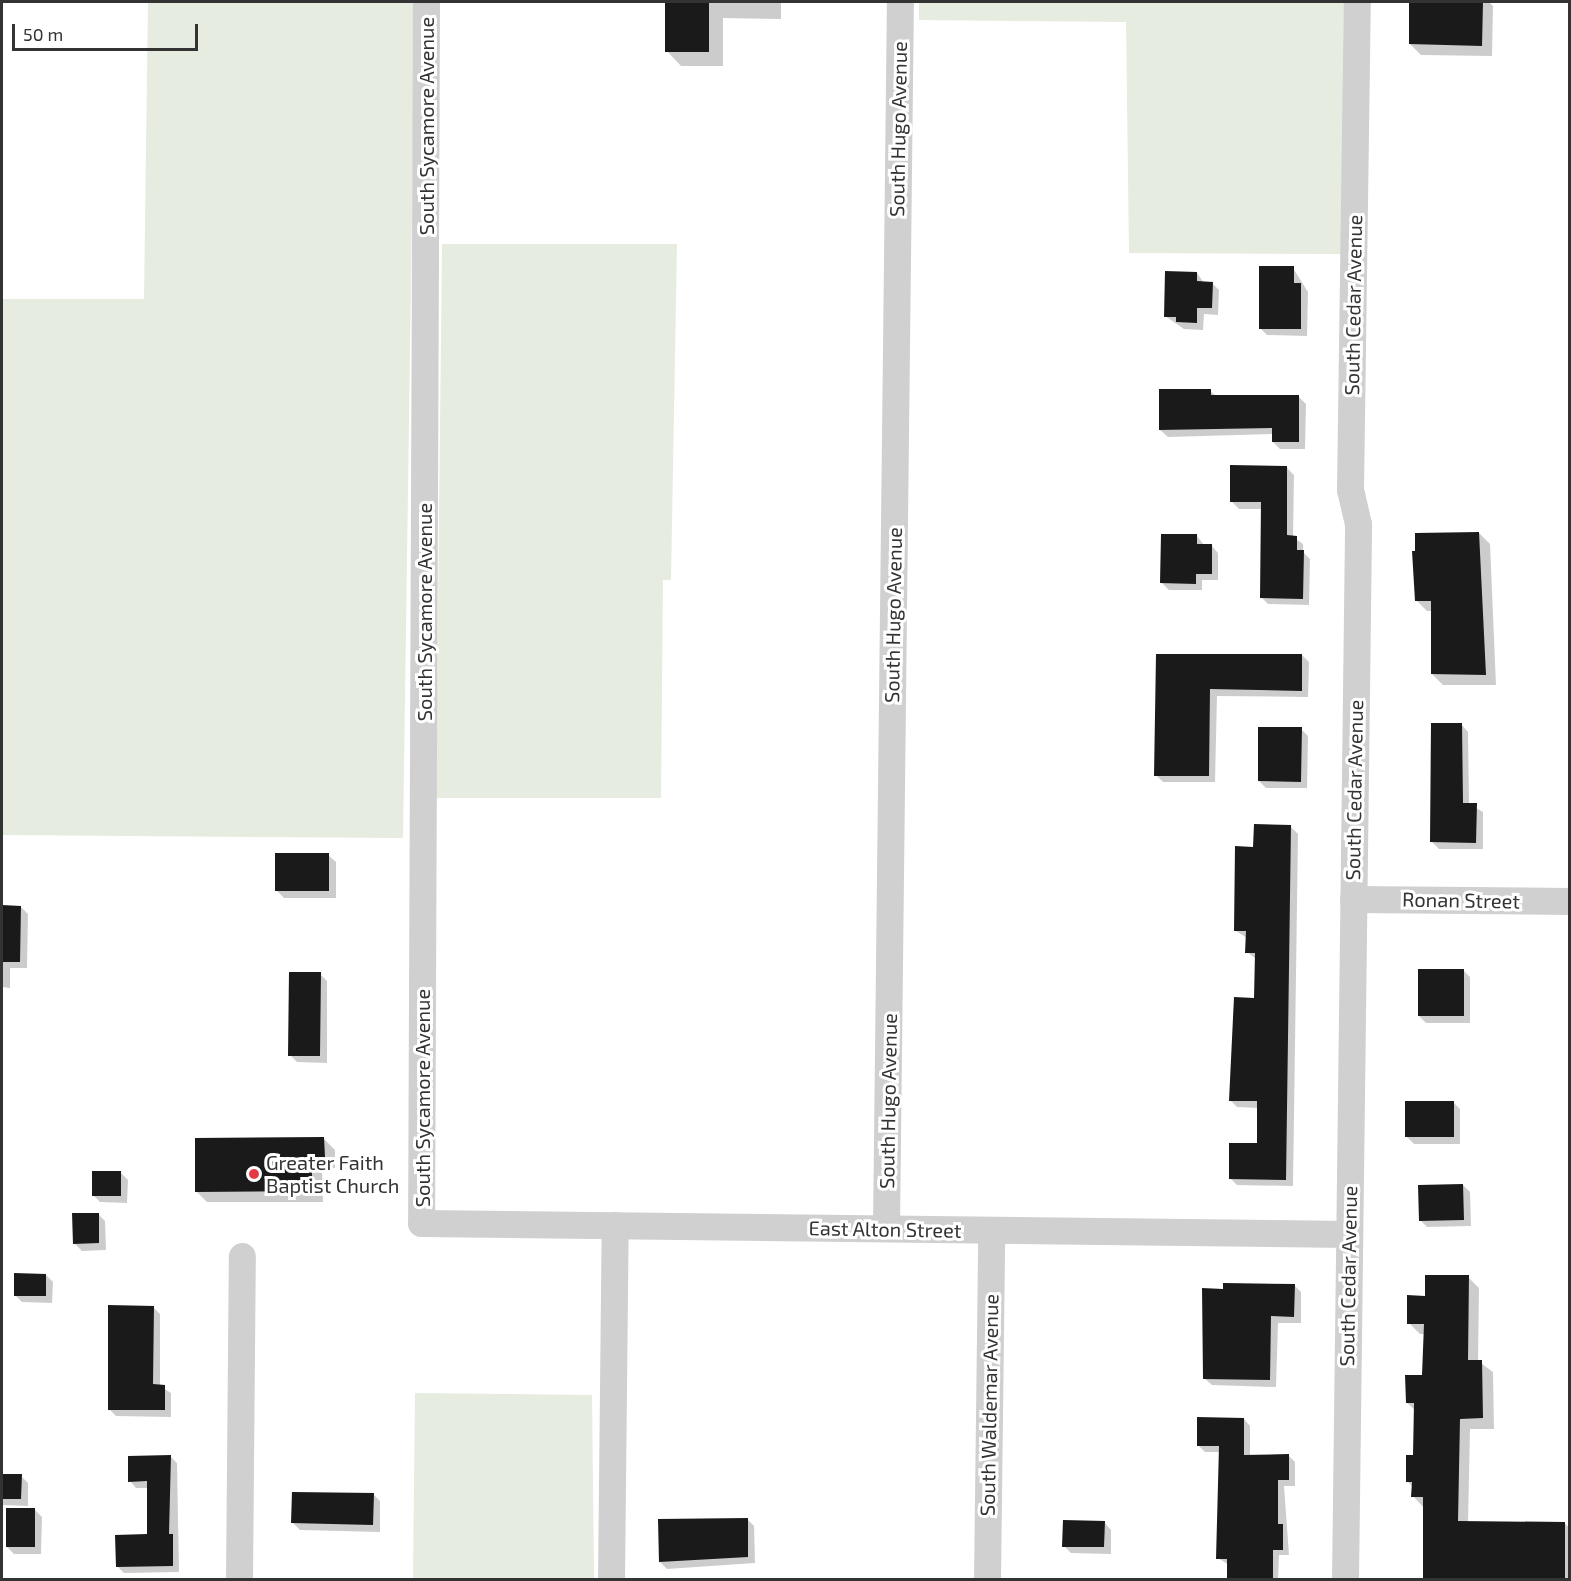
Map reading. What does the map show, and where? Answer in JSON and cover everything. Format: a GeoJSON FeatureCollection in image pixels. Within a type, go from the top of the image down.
{"type":"FeatureCollection","features":[{"type":"Feature","properties":{"kind":"street","name":"South Sycamore Avenue"},"geometry":{"type":"LineString","coordinates":[[421,1223],[426,2]]}},
{"type":"Feature","properties":{"kind":"street","name":"South Hugo Avenue"},"geometry":{"type":"LineString","coordinates":[[886,1228],[900,2]]}},
{"type":"Feature","properties":{"kind":"street","name":"South Cedar Avenue"},"geometry":{"type":"LineString","coordinates":[[1346,1580],[1358,524],[1350,490],[1358,2]]}},
{"type":"Feature","properties":{"kind":"street","name":"Ronan Street"},"geometry":{"type":"LineString","coordinates":[[1353,899],[1569,901]]}},
{"type":"Feature","properties":{"kind":"street","name":"East Alton Street"},"geometry":{"type":"LineString","coordinates":[[421,1223],[1349,1234]]}},
{"type":"Feature","properties":{"kind":"street"},"geometry":{"type":"LineString","coordinates":[[611,1580],[615,1225]]}},
{"type":"Feature","properties":{"kind":"street","name":"South Waldemar Avenue"},"geometry":{"type":"LineString","coordinates":[[987,1580],[991,1230]]}},
{"type":"Feature","properties":{"kind":"street"},"geometry":{"type":"LineString","coordinates":[[239,1580],[242,1256]]}},
{"type":"Feature","properties":{"kind":"shaded area"},"geometry":{"type":"Polygon","coordinates":[[[148,2],[415,2],[403,838],[2,835],[2,299],[144,299],[148,2]]]}},
{"type":"Feature","properties":{"kind":"shaded area"},"geometry":{"type":"Polygon","coordinates":[[[919,2],[1344,2],[1342,254],[1129,253],[1126,22],[919,20],[919,2]]]}},
{"type":"Feature","properties":{"kind":"shaded area"},"geometry":{"type":"Polygon","coordinates":[[[442,244],[677,244],[671,580],[663,580],[661,798],[436,798],[442,244]]]}},
{"type":"Feature","properties":{"kind":"shaded area"},"geometry":{"type":"Polygon","coordinates":[[[415,1393],[592,1395],[594,1579],[413,1579],[415,1393]]]}},
{"type":"Feature","properties":{"kind":"building"},"geometry":{"type":"Polygon","coordinates":[[[665,2],[709,2],[709,52],[665,52],[665,2]]]}},
{"type":"Feature","properties":{"kind":"building"},"geometry":{"type":"Polygon","coordinates":[[[1409,2],[1483,2],[1482,46],[1409,44],[1409,2]]]}},
{"type":"Feature","properties":{"kind":"building"},"geometry":{"type":"Polygon","coordinates":[[[1259,266],[1294,266],[1294,283],[1301,283],[1301,329],[1259,329],[1259,266]]]}},
{"type":"Feature","properties":{"kind":"building"},"geometry":{"type":"Polygon","coordinates":[[[1165,271],[1197,272],[1197,281],[1213,282],[1212,308],[1197,308],[1197,323],[1176,322],[1176,317],[1164,317],[1165,271]]]}},
{"type":"Feature","properties":{"kind":"building"},"geometry":{"type":"Polygon","coordinates":[[[1159,389],[1211,389],[1211,395],[1299,395],[1299,442],[1272,442],[1272,428],[1159,430],[1159,389]]]}},
{"type":"Feature","properties":{"kind":"building"},"geometry":{"type":"Polygon","coordinates":[[[1230,465],[1287,466],[1287,535],[1297,536],[1297,550],[1304,550],[1303,599],[1260,598],[1261,502],[1230,502],[1230,465]]]}},
{"type":"Feature","properties":{"kind":"building"},"geometry":{"type":"Polygon","coordinates":[[[1479,532],[1486,675],[1431,674],[1431,601],[1415,601],[1412,551],[1415,551],[1415,533],[1479,532]]]}},
{"type":"Feature","properties":{"kind":"building"},"geometry":{"type":"Polygon","coordinates":[[[1161,534],[1197,534],[1197,544],[1212,544],[1212,574],[1196,574],[1196,584],[1160,583],[1161,534]]]}},
{"type":"Feature","properties":{"kind":"building"},"geometry":{"type":"Polygon","coordinates":[[[1156,654],[1302,654],[1302,691],[1210,689],[1209,776],[1154,776],[1156,654]]]}},
{"type":"Feature","properties":{"kind":"building"},"geometry":{"type":"Polygon","coordinates":[[[1431,723],[1462,723],[1463,803],[1477,803],[1476,843],[1430,842],[1431,723]]]}},
{"type":"Feature","properties":{"kind":"building"},"geometry":{"type":"Polygon","coordinates":[[[1258,727],[1302,727],[1301,782],[1258,781],[1258,727]]]}},
{"type":"Feature","properties":{"kind":"building"},"geometry":{"type":"Polygon","coordinates":[[[1254,824],[1291,825],[1286,1180],[1229,1179],[1229,1143],[1257,1143],[1257,1101],[1229,1101],[1234,997],[1254,998],[1255,953],[1245,953],[1246,931],[1234,931],[1235,846],[1253,847],[1254,824]]]}},
{"type":"Feature","properties":{"kind":"building"},"geometry":{"type":"Polygon","coordinates":[[[275,853],[329,853],[329,891],[275,891],[275,853]]]}},
{"type":"Feature","properties":{"kind":"building"},"geometry":{"type":"Polygon","coordinates":[[[2,905],[21,906],[20,962],[2,962],[2,905]]]}},
{"type":"Feature","properties":{"kind":"building"},"geometry":{"type":"Polygon","coordinates":[[[1418,969],[1464,969],[1464,1016],[1418,1016],[1418,969]]]}},
{"type":"Feature","properties":{"kind":"building"},"geometry":{"type":"Polygon","coordinates":[[[289,972],[321,972],[320,1056],[288,1056],[289,972]]]}},
{"type":"Feature","properties":{"kind":"building"},"geometry":{"type":"Polygon","coordinates":[[[1405,1101],[1454,1101],[1454,1137],[1405,1137],[1405,1101]]]}},
{"type":"Feature","properties":{"kind":"building","name":"Greater Faith Baptist Church"},"geometry":{"type":"Polygon","coordinates":[[[324,1137],[325,1157],[312,1157],[312,1191],[195,1192],[195,1138],[324,1137]]]}},
{"type":"Feature","properties":{"kind":"building"},"geometry":{"type":"Polygon","coordinates":[[[92,1171],[121,1171],[121,1196],[92,1196],[92,1171]]]}},
{"type":"Feature","properties":{"kind":"building"},"geometry":{"type":"Polygon","coordinates":[[[1463,1184],[1464,1220],[1419,1221],[1418,1185],[1463,1184]]]}},
{"type":"Feature","properties":{"kind":"building"},"geometry":{"type":"Polygon","coordinates":[[[72,1213],[99,1213],[99,1243],[73,1244],[72,1213]]]}},
{"type":"Feature","properties":{"kind":"building"},"geometry":{"type":"Polygon","coordinates":[[[14,1273],[46,1274],[46,1296],[14,1296],[14,1273]]]}},
{"type":"Feature","properties":{"kind":"building"},"geometry":{"type":"Polygon","coordinates":[[[1425,1275],[1469,1275],[1468,1360],[1482,1360],[1483,1418],[1460,1419],[1458,1521],[1565,1522],[1565,1579],[1423,1579],[1423,1497],[1411,1497],[1412,1482],[1406,1482],[1406,1455],[1413,1455],[1414,1403],[1406,1403],[1405,1375],[1422,1375],[1424,1324],[1407,1324],[1407,1295],[1425,1296],[1425,1275]]]}},
{"type":"Feature","properties":{"kind":"building"},"geometry":{"type":"Polygon","coordinates":[[[1223,1283],[1295,1284],[1294,1317],[1271,1316],[1270,1380],[1203,1379],[1202,1288],[1223,1289],[1223,1283]]]}},
{"type":"Feature","properties":{"kind":"building"},"geometry":{"type":"Polygon","coordinates":[[[108,1305],[154,1306],[153,1384],[165,1385],[165,1410],[108,1410],[108,1305]]]}},
{"type":"Feature","properties":{"kind":"building"},"geometry":{"type":"Polygon","coordinates":[[[1197,1417],[1244,1418],[1244,1455],[1289,1454],[1289,1480],[1278,1480],[1278,1524],[1283,1524],[1283,1550],[1273,1550],[1273,1580],[1227,1580],[1227,1559],[1216,1559],[1219,1446],[1197,1446],[1197,1417]]]}},
{"type":"Feature","properties":{"kind":"building"},"geometry":{"type":"Polygon","coordinates":[[[171,1455],[169,1534],[173,1534],[173,1566],[116,1567],[115,1535],[147,1534],[147,1481],[128,1482],[128,1456],[171,1455]]]}},
{"type":"Feature","properties":{"kind":"building"},"geometry":{"type":"Polygon","coordinates":[[[2,1474],[22,1474],[21,1499],[2,1499],[2,1474]]]}},
{"type":"Feature","properties":{"kind":"building"},"geometry":{"type":"Polygon","coordinates":[[[292,1492],[374,1493],[373,1525],[291,1523],[292,1492]]]}},
{"type":"Feature","properties":{"kind":"building"},"geometry":{"type":"Polygon","coordinates":[[[6,1508],[35,1508],[35,1547],[6,1547],[6,1508]]]}},
{"type":"Feature","properties":{"kind":"building"},"geometry":{"type":"Polygon","coordinates":[[[748,1518],[748,1557],[659,1562],[658,1519],[748,1518]]]}},
{"type":"Feature","properties":{"kind":"building"},"geometry":{"type":"Polygon","coordinates":[[[1063,1520],[1105,1521],[1104,1547],[1062,1547],[1063,1520]]]}},
{"type":"Feature","properties":{"kind":"place","name":"Greater Faith Baptist Church"},"geometry":{"type":"Point","coordinates":[254,1174]}}]}
